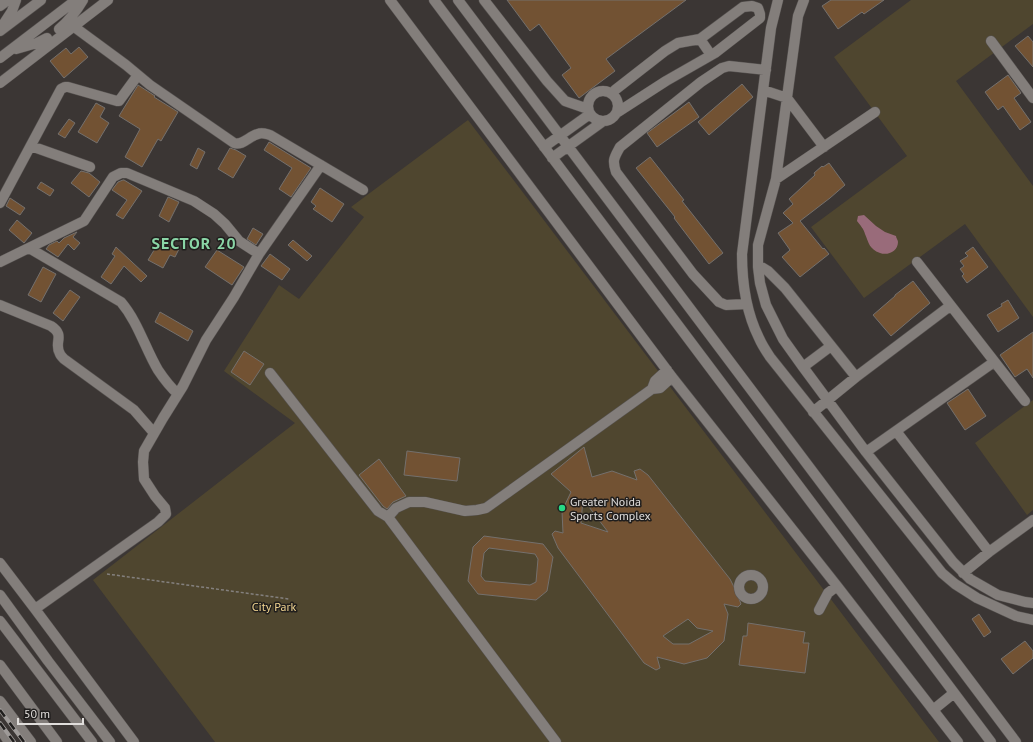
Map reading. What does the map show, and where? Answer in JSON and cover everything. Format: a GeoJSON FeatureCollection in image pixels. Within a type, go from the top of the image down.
{"type":"FeatureCollection","features":[{"type":"Feature","properties":{"kind":"street"},"geometry":{"type":"LineString","coordinates":[[0,30],[41,0]]}},
{"type":"Feature","properties":{"kind":"street"},"geometry":{"type":"LineString","coordinates":[[0,58],[76,0]]}},
{"type":"Feature","properties":{"kind":"street"},"geometry":{"type":"LineString","coordinates":[[10,51],[37,43],[47,38],[69,22],[83,0]]}},
{"type":"Feature","properties":{"kind":"street"},"geometry":{"type":"LineString","coordinates":[[0,82],[108,0]]}},
{"type":"Feature","properties":{"kind":"street"},"geometry":{"type":"LineString","coordinates":[[391,0],[670,373],[958,742]]}},
{"type":"Feature","properties":{"kind":"street"},"geometry":{"type":"LineString","coordinates":[[434,0],[991,742]]}},
{"type":"Feature","properties":{"kind":"street"},"geometry":{"type":"LineString","coordinates":[[458,0],[1016,742]]}},
{"type":"Feature","properties":{"kind":"street"},"geometry":{"type":"LineString","coordinates":[[484,0],[546,81],[565,101],[589,111]]}},
{"type":"Feature","properties":{"kind":"street"},"geometry":{"type":"LineString","coordinates":[[778,0],[771,28],[742,254],[742,273],[749,314],[759,338],[770,357],[942,573],[955,584],[977,598],[1016,616],[1032,620]]}},
{"type":"Feature","properties":{"kind":"street"},"geometry":{"type":"LineString","coordinates":[[804,0],[798,16],[776,179],[758,245],[760,283],[766,305],[783,338],[803,368],[866,452],[953,562],[970,579],[998,595],[1033,603]]}},
{"type":"Feature","properties":{"kind":"street"},"geometry":{"type":"LineString","coordinates":[[0,30],[15,1]]}},
{"type":"Feature","properties":{"kind":"street"},"geometry":{"type":"LineString","coordinates":[[0,6],[15,1]]}},
{"type":"Feature","properties":{"kind":"street"},"geometry":{"type":"LineString","coordinates":[[612,94],[614,90],[665,50],[678,44],[700,39],[742,7],[752,6],[758,8],[760,18],[739,35],[715,53],[666,81],[618,112],[612,120],[602,122],[592,118],[588,104],[590,99],[597,92],[607,91],[616,97],[619,107],[618,112]]}},
{"type":"Feature","properties":{"kind":"street"},"geometry":{"type":"LineString","coordinates":[[73,26],[126,65],[150,85],[234,143],[241,143],[256,134],[264,133],[270,135],[363,190]]}},
{"type":"Feature","properties":{"kind":"street"},"geometry":{"type":"LineString","coordinates":[[35,56],[47,38]]}},
{"type":"Feature","properties":{"kind":"street"},"geometry":{"type":"LineString","coordinates":[[700,39],[710,55]]}},
{"type":"Feature","properties":{"kind":"street"},"geometry":{"type":"LineString","coordinates":[[991,41],[1032,93]]}},
{"type":"Feature","properties":{"kind":"street"},"geometry":{"type":"LineString","coordinates":[[747,304],[726,305],[719,302],[693,274],[616,172],[614,158],[620,147],[701,82],[722,68],[729,66],[766,70]]}},
{"type":"Feature","properties":{"kind":"street"},"geometry":{"type":"LineString","coordinates":[[0,203],[61,89],[68,87],[119,101],[138,75]]}},
{"type":"Feature","properties":{"kind":"street"},"geometry":{"type":"LineString","coordinates":[[763,90],[786,98],[824,147]]}},
{"type":"Feature","properties":{"kind":"street"},"geometry":{"type":"LineString","coordinates":[[544,147],[560,136],[589,111]]}},
{"type":"Feature","properties":{"kind":"street"},"geometry":{"type":"LineString","coordinates":[[776,179],[875,112]]}},
{"type":"Feature","properties":{"kind":"street"},"geometry":{"type":"LineString","coordinates":[[552,158],[602,122]]}},
{"type":"Feature","properties":{"kind":"street"},"geometry":{"type":"LineString","coordinates":[[31,146],[90,167]]}},
{"type":"Feature","properties":{"kind":"street"},"geometry":{"type":"LineString","coordinates":[[35,609],[158,522],[166,514],[166,508],[155,496],[144,479],[144,450],[178,394],[203,345],[234,297],[258,254],[321,165]]}},
{"type":"Feature","properties":{"kind":"street"},"geometry":{"type":"LineString","coordinates":[[0,262],[84,221],[113,177],[121,173],[127,173],[194,201],[214,214],[225,224],[239,241],[258,254]]}},
{"type":"Feature","properties":{"kind":"street"},"geometry":{"type":"LineString","coordinates":[[29,248],[121,302],[128,312],[158,370],[178,394]]}},
{"type":"Feature","properties":{"kind":"street"},"geometry":{"type":"LineString","coordinates":[[917,262],[1025,401]]}},
{"type":"Feature","properties":{"kind":"street"},"geometry":{"type":"LineString","coordinates":[[758,265],[768,271],[780,283],[856,377]]}},
{"type":"Feature","properties":{"kind":"street"},"geometry":{"type":"LineString","coordinates":[[0,304],[56,329],[59,335],[58,351],[64,359],[134,410],[154,432]]}},
{"type":"Feature","properties":{"kind":"street"},"geometry":{"type":"LineString","coordinates":[[813,412],[856,377],[950,306]]}},
{"type":"Feature","properties":{"kind":"street"},"geometry":{"type":"LineString","coordinates":[[803,368],[831,346]]}},
{"type":"Feature","properties":{"kind":"street"},"geometry":{"type":"LineString","coordinates":[[866,452],[994,362]]}},
{"type":"Feature","properties":{"kind":"street"},"geometry":{"type":"LineString","coordinates":[[270,373],[378,511],[388,517],[556,742]]}},
{"type":"Feature","properties":{"kind":"street"},"geometry":{"type":"LineString","coordinates":[[388,517],[396,508],[409,502],[425,502],[465,511],[486,508],[652,389],[660,388],[670,373]]}},
{"type":"Feature","properties":{"kind":"street"},"geometry":{"type":"LineString","coordinates":[[896,431],[989,552]]}},
{"type":"Feature","properties":{"kind":"street"},"geometry":{"type":"LineString","coordinates":[[963,573],[1033,520]]}},
{"type":"Feature","properties":{"kind":"street"},"geometry":{"type":"LineString","coordinates":[[0,564],[134,742]]}},
{"type":"Feature","properties":{"kind":"street"},"geometry":{"type":"LineString","coordinates":[[819,610],[828,593],[837,586]]}},
{"type":"Feature","properties":{"kind":"street"},"geometry":{"type":"LineString","coordinates":[[0,595],[110,742]]}},
{"type":"Feature","properties":{"kind":"street"},"geometry":{"type":"LineString","coordinates":[[0,621],[92,742]]}},
{"type":"Feature","properties":{"kind":"street"},"geometry":{"type":"LineString","coordinates":[[0,665],[57,742]]}},
{"type":"Feature","properties":{"kind":"street"},"geometry":{"type":"LineString","coordinates":[[933,710],[954,693]]}},
{"type":"Feature","properties":{"kind":"street"},"geometry":{"type":"LineString","coordinates":[[0,701],[31,742]]}},
{"type":"Feature","properties":{"kind":"street"},"geometry":{"type":"LineString","coordinates":[[0,730],[10,742]]}},
{"type":"Feature","properties":{"kind":"path"},"geometry":{"type":"LineString","coordinates":[[106,574],[289,599]]}},
{"type":"Feature","properties":{"kind":"green space"},"geometry":{"type":"Polygon","coordinates":[[[911,0],[1033,0],[1033,24],[956,81],[1033,186],[1033,317],[965,224],[864,298],[811,227],[907,156],[834,57],[911,0]]]}},
{"type":"Feature","properties":{"kind":"green space","name":"Greater Noida Sports Complex"},"geometry":{"type":"Polygon","coordinates":[[[468,120],[939,742],[215,742],[93,580],[295,423],[224,371],[279,285],[299,299],[364,217],[351,207],[468,120]]]}},
{"type":"Feature","properties":{"kind":"green space"},"geometry":{"type":"Polygon","coordinates":[[[1033,400],[1033,510],[1027,515],[975,443],[1033,400]]]}},
{"type":"Feature","properties":{"kind":"shaded area"},"geometry":{"type":"Polygon","coordinates":[[[864,215],[885,232],[896,236],[898,245],[892,252],[883,254],[871,248],[864,230],[857,221],[858,216],[864,215]]]}},
{"type":"Feature","properties":{"kind":"building"},"geometry":{"type":"Polygon","coordinates":[[[507,0],[686,0],[606,59],[615,71],[579,98],[562,75],[571,68],[539,24],[530,31],[507,0]]]}},
{"type":"Feature","properties":{"kind":"building"},"geometry":{"type":"Polygon","coordinates":[[[831,0],[884,0],[864,14],[862,12],[838,29],[822,6],[831,0]]]}},
{"type":"Feature","properties":{"kind":"building"},"geometry":{"type":"Polygon","coordinates":[[[1028,36],[1033,42],[1033,67],[1015,46],[1028,36]]]}},
{"type":"Feature","properties":{"kind":"building"},"geometry":{"type":"Polygon","coordinates":[[[79,47],[88,57],[64,78],[50,61],[66,48],[71,54],[79,47]]]}},
{"type":"Feature","properties":{"kind":"building"},"geometry":{"type":"Polygon","coordinates":[[[1008,75],[1021,93],[1014,98],[1031,122],[1020,130],[1003,106],[998,110],[985,92],[1008,75]]]}},
{"type":"Feature","properties":{"kind":"building"},"geometry":{"type":"Polygon","coordinates":[[[742,84],[753,97],[709,135],[698,122],[742,84]]]}},
{"type":"Feature","properties":{"kind":"building"},"geometry":{"type":"Polygon","coordinates":[[[138,85],[178,112],[161,141],[158,139],[142,167],[125,157],[140,129],[119,116],[138,85]]]}},
{"type":"Feature","properties":{"kind":"building"},"geometry":{"type":"Polygon","coordinates":[[[689,102],[699,117],[657,147],[647,133],[689,102]]]}},
{"type":"Feature","properties":{"kind":"building"},"geometry":{"type":"Polygon","coordinates":[[[96,103],[105,108],[100,117],[109,123],[97,143],[78,132],[96,103]]]}},
{"type":"Feature","properties":{"kind":"building"},"geometry":{"type":"Polygon","coordinates":[[[69,119],[75,123],[65,138],[58,134],[69,119]]]}},
{"type":"Feature","properties":{"kind":"building"},"geometry":{"type":"Polygon","coordinates":[[[269,142],[311,168],[291,197],[279,189],[292,168],[264,150],[269,142]]]}},
{"type":"Feature","properties":{"kind":"building"},"geometry":{"type":"Polygon","coordinates":[[[198,148],[205,152],[197,169],[190,165],[198,148]]]}},
{"type":"Feature","properties":{"kind":"building"},"geometry":{"type":"Polygon","coordinates":[[[230,148],[246,156],[233,178],[218,169],[230,148]]]}},
{"type":"Feature","properties":{"kind":"building"},"geometry":{"type":"Polygon","coordinates":[[[650,157],[723,253],[709,264],[674,218],[675,217],[636,168],[650,157]]]}},
{"type":"Feature","properties":{"kind":"building"},"geometry":{"type":"Polygon","coordinates":[[[829,163],[845,185],[800,221],[823,249],[824,248],[829,254],[800,277],[782,257],[790,250],[778,233],[793,223],[783,213],[793,204],[789,199],[815,175],[814,173],[822,166],[823,167],[829,163]]]}},
{"type":"Feature","properties":{"kind":"building"},"geometry":{"type":"Polygon","coordinates":[[[81,171],[89,173],[100,182],[89,197],[71,183],[81,171]]]}},
{"type":"Feature","properties":{"kind":"building"},"geometry":{"type":"Polygon","coordinates":[[[123,180],[142,191],[123,219],[116,215],[127,200],[112,190],[118,182],[123,180]]]}},
{"type":"Feature","properties":{"kind":"building"},"geometry":{"type":"Polygon","coordinates":[[[41,182],[54,190],[50,196],[37,188],[41,182]]]}},
{"type":"Feature","properties":{"kind":"building"},"geometry":{"type":"Polygon","coordinates":[[[320,188],[344,204],[332,222],[313,209],[316,206],[311,202],[320,188]]]}},
{"type":"Feature","properties":{"kind":"building"},"geometry":{"type":"Polygon","coordinates":[[[168,197],[179,202],[169,222],[159,216],[168,197]]]}},
{"type":"Feature","properties":{"kind":"building"},"geometry":{"type":"Polygon","coordinates":[[[10,198],[25,208],[20,215],[6,206],[10,198]]]}},
{"type":"Feature","properties":{"kind":"building"},"geometry":{"type":"Polygon","coordinates":[[[17,220],[32,233],[24,243],[9,230],[17,220]]]}},
{"type":"Feature","properties":{"kind":"building"},"geometry":{"type":"Polygon","coordinates":[[[253,228],[263,234],[256,245],[247,239],[253,228]]]}},
{"type":"Feature","properties":{"kind":"building"},"geometry":{"type":"Polygon","coordinates":[[[77,232],[73,237],[80,243],[74,250],[68,244],[58,257],[46,249],[49,245],[57,241],[59,243],[64,238],[77,232]]]}},
{"type":"Feature","properties":{"kind":"building"},"geometry":{"type":"Polygon","coordinates":[[[159,238],[179,249],[175,257],[170,255],[163,268],[148,260],[156,247],[154,246],[159,238]]]}},
{"type":"Feature","properties":{"kind":"building"},"geometry":{"type":"Polygon","coordinates":[[[293,240],[312,256],[307,261],[288,245],[293,240]]]}},
{"type":"Feature","properties":{"kind":"building"},"geometry":{"type":"Polygon","coordinates":[[[116,247],[147,276],[141,282],[124,266],[111,284],[101,277],[115,256],[112,254],[116,247]]]}},
{"type":"Feature","properties":{"kind":"building"},"geometry":{"type":"Polygon","coordinates":[[[973,247],[988,267],[967,283],[962,276],[964,274],[960,269],[964,266],[960,261],[968,256],[965,253],[973,247]]]}},
{"type":"Feature","properties":{"kind":"building"},"geometry":{"type":"Polygon","coordinates":[[[217,250],[244,267],[232,285],[205,267],[217,250]]]}},
{"type":"Feature","properties":{"kind":"building"},"geometry":{"type":"Polygon","coordinates":[[[270,254],[290,269],[282,280],[261,266],[270,254]]]}},
{"type":"Feature","properties":{"kind":"building"},"geometry":{"type":"Polygon","coordinates":[[[43,267],[56,274],[41,302],[28,295],[43,267]]]}},
{"type":"Feature","properties":{"kind":"building"},"geometry":{"type":"Polygon","coordinates":[[[913,281],[930,303],[891,336],[873,315],[913,281]]]}},
{"type":"Feature","properties":{"kind":"building"},"geometry":{"type":"Polygon","coordinates":[[[70,290],[80,297],[63,321],[53,313],[70,290]]]}},
{"type":"Feature","properties":{"kind":"building"},"geometry":{"type":"Polygon","coordinates":[[[1008,300],[1019,318],[998,332],[987,315],[1002,306],[1001,304],[1008,300]]]}},
{"type":"Feature","properties":{"kind":"building"},"geometry":{"type":"Polygon","coordinates":[[[160,312],[193,331],[188,341],[155,322],[160,312]]]}},
{"type":"Feature","properties":{"kind":"building"},"geometry":{"type":"Polygon","coordinates":[[[1033,332],[1033,378],[1027,369],[1015,377],[1000,355],[1033,332]]]}},
{"type":"Feature","properties":{"kind":"building"},"geometry":{"type":"Polygon","coordinates":[[[244,351],[264,364],[250,385],[231,372],[244,351]]]}},
{"type":"Feature","properties":{"kind":"building"},"geometry":{"type":"Polygon","coordinates":[[[968,389],[986,416],[965,430],[947,403],[968,389]]]}},
{"type":"Feature","properties":{"kind":"building"},"geometry":{"type":"Polygon","coordinates":[[[584,447],[592,477],[612,471],[637,480],[634,471],[640,469],[648,475],[730,579],[741,604],[738,607],[724,604],[728,614],[724,641],[707,658],[684,664],[657,657],[660,668],[656,670],[644,663],[558,548],[552,534],[555,531],[563,533],[562,511],[571,492],[551,474],[584,447]],[[583,499],[581,523],[608,532],[583,499]],[[688,619],[663,636],[673,644],[689,644],[713,631],[697,628],[688,619]]]}},
{"type":"Feature","properties":{"kind":"building"},"geometry":{"type":"Polygon","coordinates":[[[407,451],[460,458],[457,481],[404,475],[407,451]]]}},
{"type":"Feature","properties":{"kind":"building"},"geometry":{"type":"Polygon","coordinates":[[[379,459],[406,496],[393,502],[387,509],[359,475],[379,459]]]}},
{"type":"Feature","properties":{"kind":"building"},"geometry":{"type":"Polygon","coordinates":[[[484,536],[543,544],[553,557],[547,591],[536,600],[478,594],[468,581],[473,547],[484,536]],[[489,548],[484,553],[481,576],[485,581],[530,585],[536,582],[538,559],[535,554],[489,548]]]}},
{"type":"Feature","properties":{"kind":"building"},"geometry":{"type":"Polygon","coordinates":[[[979,614],[991,632],[984,637],[972,619],[979,614]]]}},
{"type":"Feature","properties":{"kind":"building"},"geometry":{"type":"Polygon","coordinates":[[[748,623],[805,632],[803,643],[809,643],[805,673],[739,665],[743,636],[747,636],[748,623]]]}},
{"type":"Feature","properties":{"kind":"building"},"geometry":{"type":"Polygon","coordinates":[[[1025,641],[1033,651],[1033,658],[1013,674],[1001,659],[1025,641]]]}},
{"type":"Feature","properties":{"kind":"railway"},"geometry":{"type":"LineString","coordinates":[[0,710],[24,742]]}},
{"type":"Feature","properties":{"kind":"railway"},"geometry":{"type":"LineString","coordinates":[[0,723],[14,742]]}},
{"type":"Feature","properties":{"kind":"place","name":"Greater Noida Sports Complex"},"geometry":{"type":"Point","coordinates":[562,508]}},
{"type":"Feature","properties":{"kind":"district","name":"SECTOR 20"},"geometry":{"type":"Point","coordinates":[194,243]}},
{"type":"Feature","properties":{"kind":"park label","name":"City Park"},"geometry":{"type":"Point","coordinates":[274,606]}}]}
